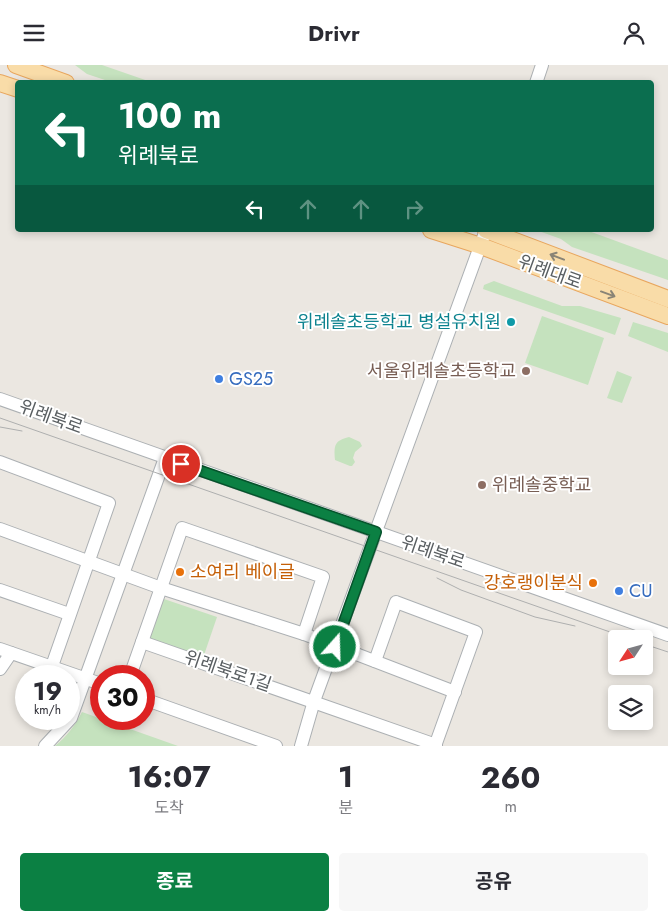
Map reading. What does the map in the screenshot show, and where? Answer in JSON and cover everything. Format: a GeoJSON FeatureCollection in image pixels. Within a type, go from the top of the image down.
{"type":"FeatureCollection","features":[{"type":"Feature","properties":{"kind":"main road"},"geometry":{"type":"LineString","coordinates":[[16,65],[58,80]]}},
{"type":"Feature","properties":{"kind":"main road"},"geometry":{"type":"LineString","coordinates":[[0,83],[15,88]]}},
{"type":"Feature","properties":{"kind":"main road","name":"위례대로"},"geometry":{"type":"LineString","coordinates":[[437,232],[481,246],[668,316]]}},
{"type":"Feature","properties":{"kind":"main road","name":"위례대로"},"geometry":{"type":"LineString","coordinates":[[491,232],[668,299]]}},
{"type":"Feature","properties":{"kind":"street"},"geometry":{"type":"LineString","coordinates":[[537,80],[542,65]]}},
{"type":"Feature","properties":{"kind":"street"},"geometry":{"type":"LineString","coordinates":[[301,746],[314,701],[485,232]]}},
{"type":"Feature","properties":{"kind":"street","name":"위례북로"},"geometry":{"type":"LineString","coordinates":[[0,399],[668,635]]}},
{"type":"Feature","properties":{"kind":"street"},"geometry":{"type":"LineString","coordinates":[[46,746],[71,719],[165,458]]}},
{"type":"Feature","properties":{"kind":"street"},"geometry":{"type":"LineString","coordinates":[[0,462],[109,503],[52,665]]}},
{"type":"Feature","properties":{"kind":"street"},"geometry":{"type":"LineString","coordinates":[[0,529],[161,588],[304,634],[455,692]]}},
{"type":"Feature","properties":{"kind":"street"},"geometry":{"type":"LineString","coordinates":[[134,665],[182,529],[324,577],[304,634]]}},
{"type":"Feature","properties":{"kind":"street"},"geometry":{"type":"LineString","coordinates":[[0,590],[69,614]]}},
{"type":"Feature","properties":{"kind":"street","name":"위례북로1길"},"geometry":{"type":"LineString","coordinates":[[142,642],[436,745],[476,632],[396,602],[375,661]]}},
{"type":"Feature","properties":{"kind":"street"},"geometry":{"type":"LineString","coordinates":[[0,669],[5,651],[49,665]]}},
{"type":"Feature","properties":{"kind":"street"},"geometry":{"type":"LineString","coordinates":[[80,676],[90,680]]}},
{"type":"Feature","properties":{"kind":"street"},"geometry":{"type":"LineString","coordinates":[[155,703],[276,746]]}},
{"type":"Feature","properties":{"kind":"green space"},"geometry":{"type":"Polygon","coordinates":[[[75,65],[102,65],[145,80],[105,80],[87,74],[75,65]]]}},
{"type":"Feature","properties":{"kind":"green space"},"geometry":{"type":"Polygon","coordinates":[[[542,232],[591,232],[668,260],[668,280],[572,247],[561,239],[542,232]]]}},
{"type":"Feature","properties":{"kind":"green space"},"geometry":{"type":"Polygon","coordinates":[[[494,281],[562,306],[580,306],[621,318],[615,335],[483,289],[484,285],[494,281]]]}},
{"type":"Feature","properties":{"kind":"green space"},"geometry":{"type":"Polygon","coordinates":[[[542,316],[604,338],[588,385],[525,363],[542,316]]]}},
{"type":"Feature","properties":{"kind":"green space"},"geometry":{"type":"Polygon","coordinates":[[[633,322],[668,333],[668,352],[628,336],[633,322]]]}},
{"type":"Feature","properties":{"kind":"green space"},"geometry":{"type":"Polygon","coordinates":[[[617,371],[632,377],[622,403],[607,398],[617,371]]]}},
{"type":"Feature","properties":{"kind":"green space"},"geometry":{"type":"Polygon","coordinates":[[[349,437],[360,442],[362,446],[355,452],[353,458],[355,462],[352,466],[335,460],[336,444],[340,440],[349,437]]]}},
{"type":"Feature","properties":{"kind":"green space"},"geometry":{"type":"Polygon","coordinates":[[[164,599],[217,617],[203,658],[152,640],[148,634],[164,599]]]}},
{"type":"Feature","properties":{"kind":"green space"},"geometry":{"type":"Polygon","coordinates":[[[82,712],[90,715],[90,730],[133,730],[178,746],[55,746],[71,730],[80,730],[80,716],[82,712]]]}},
{"type":"Feature","properties":{"kind":"tram line"},"geometry":{"type":"LineString","coordinates":[[0,418],[608,631]]}},
{"type":"Feature","properties":{"kind":"tram line"},"geometry":{"type":"LineString","coordinates":[[0,427],[22,431]]}},
{"type":"Feature","properties":{"kind":"tram line"},"geometry":{"type":"LineString","coordinates":[[437,578],[461,590],[535,617],[575,626]]}},
{"type":"Feature","properties":{"kind":"tram line"},"geometry":{"type":"LineString","coordinates":[[653,647],[668,652]]}},
{"type":"Feature","properties":{"kind":"place","name":"위례솔초등학교 병설유치원"},"geometry":{"type":"Point","coordinates":[511,322]}},
{"type":"Feature","properties":{"kind":"place","name":"서울위례솔초등학교"},"geometry":{"type":"Point","coordinates":[526,371]}},
{"type":"Feature","properties":{"kind":"place","name":"GS25"},"geometry":{"type":"Point","coordinates":[219,379]}},
{"type":"Feature","properties":{"kind":"place","name":"위례솔중학교"},"geometry":{"type":"Point","coordinates":[482,485]}},
{"type":"Feature","properties":{"kind":"place","name":"소여리 베이글"},"geometry":{"type":"Point","coordinates":[180,572]}},
{"type":"Feature","properties":{"kind":"place","name":"강호랭이분식"},"geometry":{"type":"Point","coordinates":[593,583]}},
{"type":"Feature","properties":{"kind":"place","name":"CU"},"geometry":{"type":"Point","coordinates":[619,591]}},
{"type":"Feature","properties":{"kind":"route"},"geometry":{"type":"LineString","coordinates":[[181,464],[376,532],[335,647]]}}]}
